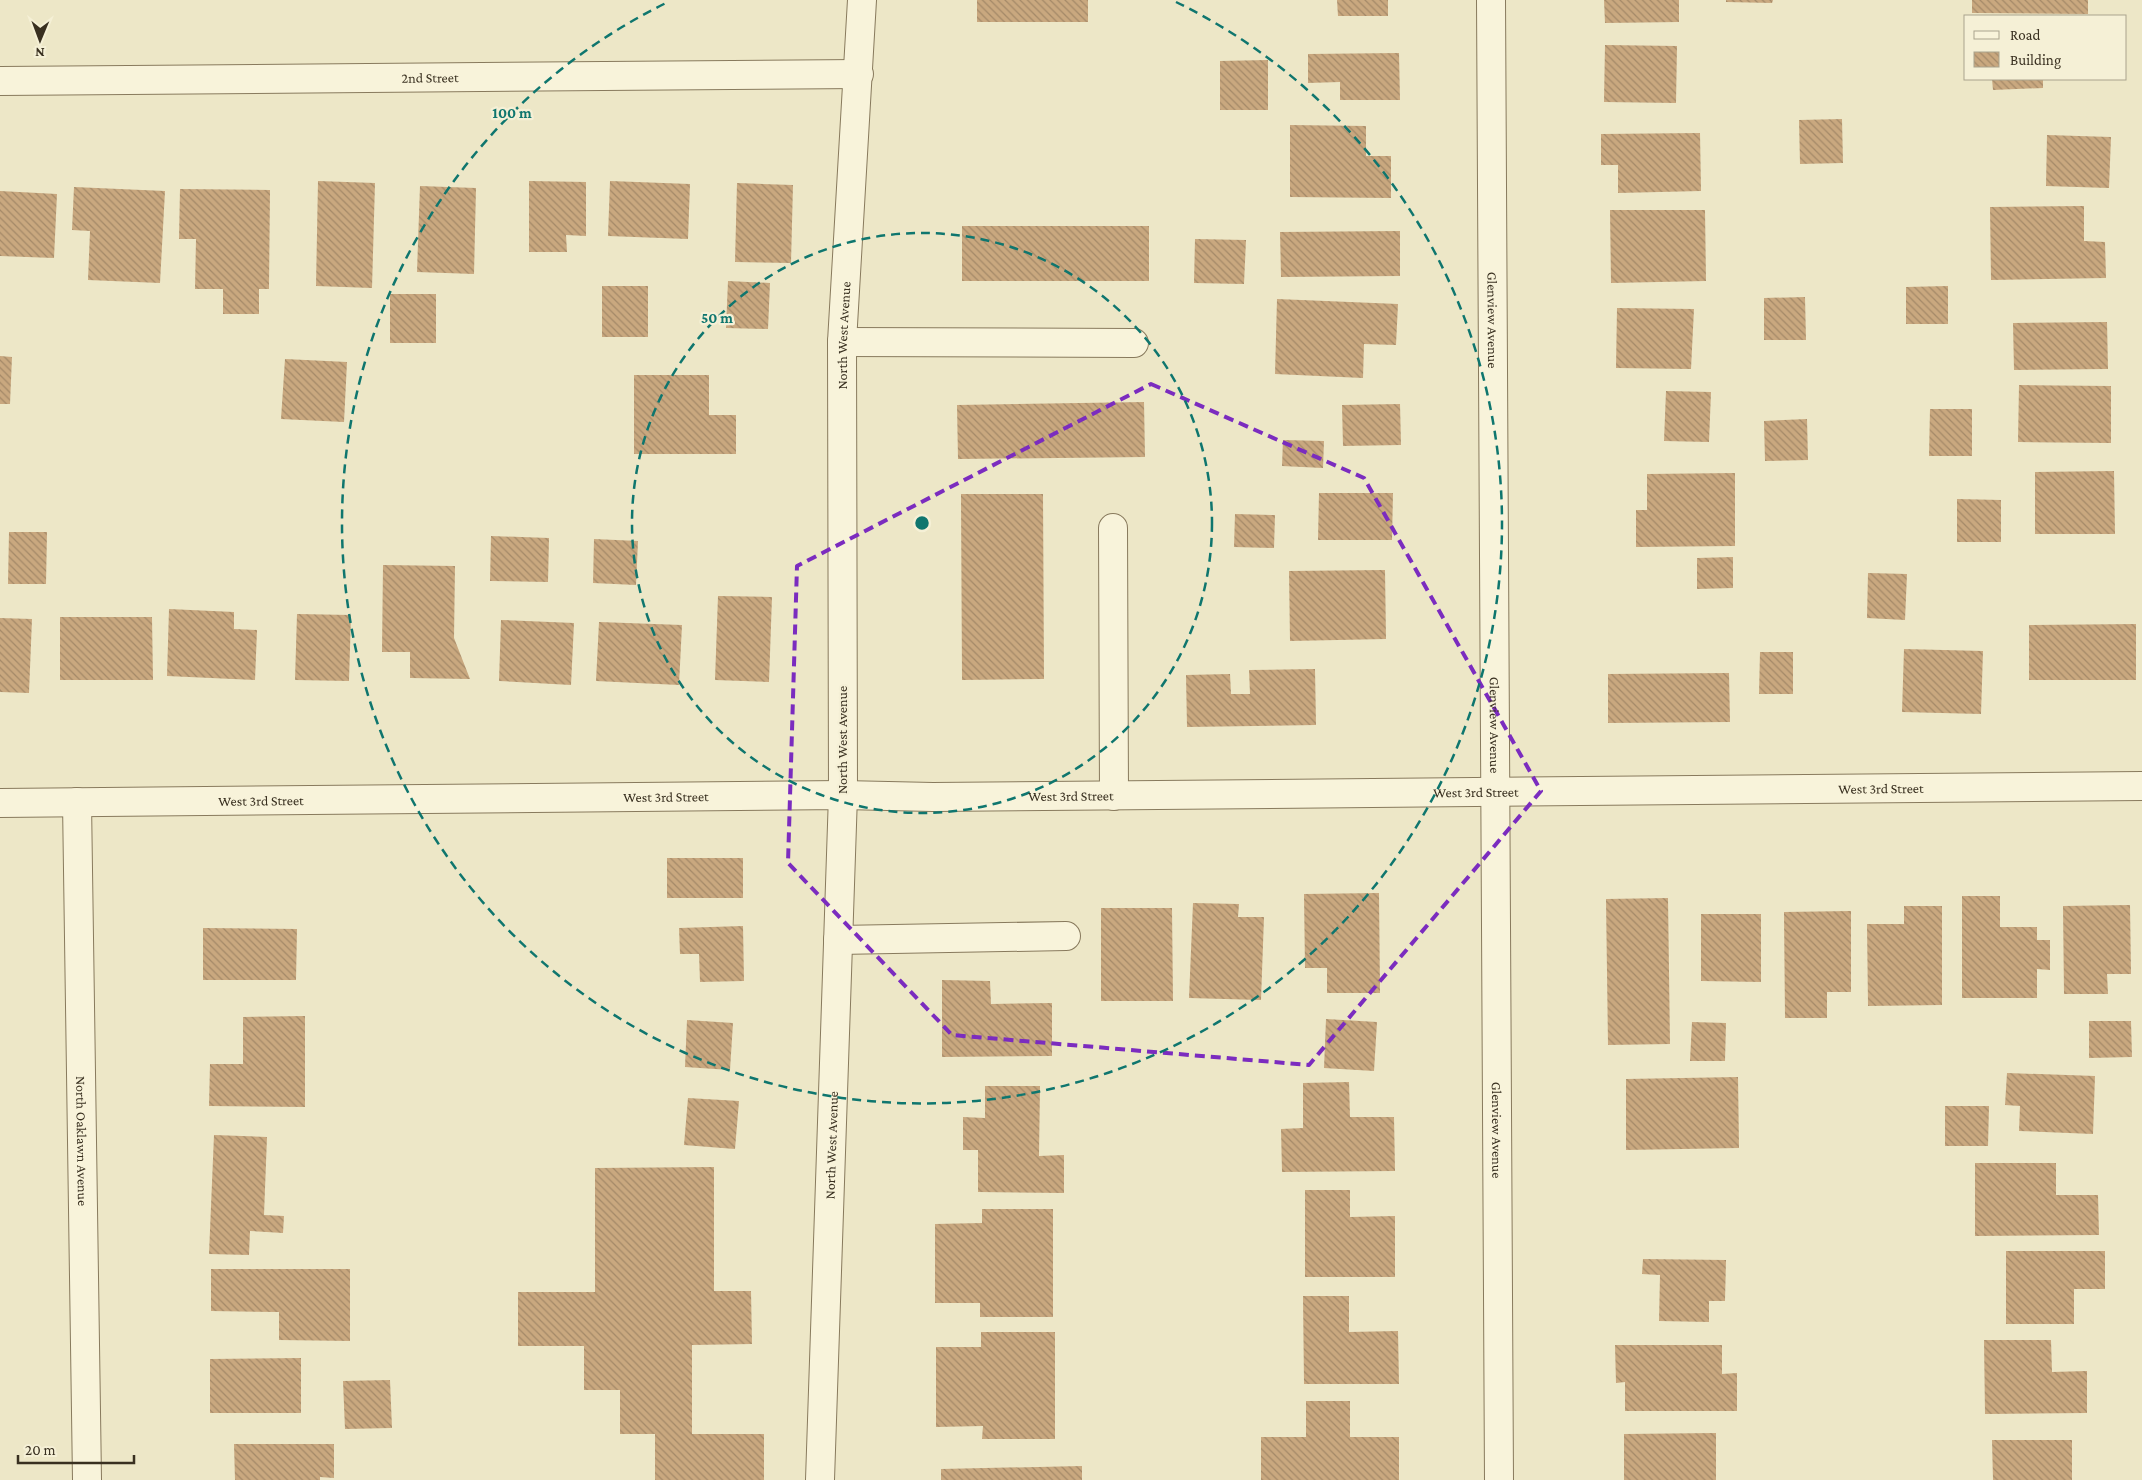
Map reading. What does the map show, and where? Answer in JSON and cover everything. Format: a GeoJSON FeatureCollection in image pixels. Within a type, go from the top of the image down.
{"type":"FeatureCollection","features":[{"type":"Feature","properties":{"kind":"street","name":"North West Avenue"},"geometry":{"type":"LineString","coordinates":[[820,1480],[843,795],[842,342],[862,0]]}},
{"type":"Feature","properties":{"kind":"street","name":"Glenview Avenue"},"geometry":{"type":"LineString","coordinates":[[1491,0],[1498,1480]]}},
{"type":"Feature","properties":{"kind":"street","name":"2nd Street"},"geometry":{"type":"LineString","coordinates":[[0,81],[859,74]]}},
{"type":"Feature","properties":{"kind":"street"},"geometry":{"type":"LineString","coordinates":[[842,342],[1134,343]]}},
{"type":"Feature","properties":{"kind":"street"},"geometry":{"type":"LineString","coordinates":[[1113,528],[1114,796]]}},
{"type":"Feature","properties":{"kind":"street","name":"West 3rd Street"},"geometry":{"type":"LineString","coordinates":[[0,803],[843,795],[933,797],[1495,794],[2142,786]]}},
{"type":"Feature","properties":{"kind":"street","name":"North Oaklawn Avenue"},"geometry":{"type":"LineString","coordinates":[[76,802],[88,1480]]}},
{"type":"Feature","properties":{"kind":"street"},"geometry":{"type":"LineString","coordinates":[[838,940],[1066,936]]}},
{"type":"Feature","properties":{"kind":"highlighted area"},"geometry":{"type":"Polygon","coordinates":[[[1151,384],[1364,478],[1541,791],[1309,1065],[952,1035],[788,863],[797,566],[1151,384]]]}},
{"type":"Feature","properties":{"kind":"building"},"geometry":{"type":"Polygon","coordinates":[[[977,0],[1088,0],[1088,22],[977,22],[977,0]]]}},
{"type":"Feature","properties":{"kind":"building"},"geometry":{"type":"Polygon","coordinates":[[[1337,0],[1388,0],[1388,16],[1338,16],[1337,0]]]}},
{"type":"Feature","properties":{"kind":"building"},"geometry":{"type":"Polygon","coordinates":[[[1604,0],[1679,0],[1679,22],[1605,23],[1604,0]]]}},
{"type":"Feature","properties":{"kind":"building"},"geometry":{"type":"Polygon","coordinates":[[[1726,0],[1773,0],[1772,3],[1726,2],[1726,0]]]}},
{"type":"Feature","properties":{"kind":"building"},"geometry":{"type":"Polygon","coordinates":[[[1972,0],[2088,0],[2088,14],[1972,13],[1972,0]]]}},
{"type":"Feature","properties":{"kind":"building"},"geometry":{"type":"Polygon","coordinates":[[[1605,45],[1677,46],[1676,103],[1604,102],[1605,45]]]}},
{"type":"Feature","properties":{"kind":"building"},"geometry":{"type":"Polygon","coordinates":[[[1399,53],[1400,100],[1340,100],[1340,82],[1308,83],[1308,54],[1399,53]]]}},
{"type":"Feature","properties":{"kind":"building"},"geometry":{"type":"Polygon","coordinates":[[[1268,60],[1268,110],[1220,110],[1220,61],[1268,60]]]}},
{"type":"Feature","properties":{"kind":"building"},"geometry":{"type":"Polygon","coordinates":[[[1992,80],[2043,80],[2043,88],[1993,90],[1992,80]]]}},
{"type":"Feature","properties":{"kind":"building"},"geometry":{"type":"Polygon","coordinates":[[[1842,119],[1843,163],[1800,164],[1799,120],[1842,119]]]}},
{"type":"Feature","properties":{"kind":"building"},"geometry":{"type":"Polygon","coordinates":[[[1290,125],[1366,126],[1366,156],[1391,156],[1391,198],[1290,197],[1290,125]]]}},
{"type":"Feature","properties":{"kind":"building"},"geometry":{"type":"Polygon","coordinates":[[[1700,133],[1701,191],[1618,193],[1618,165],[1601,165],[1601,134],[1700,133]]]}},
{"type":"Feature","properties":{"kind":"building"},"geometry":{"type":"Polygon","coordinates":[[[2047,135],[2111,137],[2109,188],[2046,186],[2047,135]]]}},
{"type":"Feature","properties":{"kind":"building"},"geometry":{"type":"Polygon","coordinates":[[[318,181],[375,183],[372,288],[316,286],[318,181]]]}},
{"type":"Feature","properties":{"kind":"building"},"geometry":{"type":"Polygon","coordinates":[[[529,181],[586,182],[586,236],[566,235],[567,252],[529,252],[529,181]]]}},
{"type":"Feature","properties":{"kind":"building"},"geometry":{"type":"Polygon","coordinates":[[[610,181],[690,184],[688,239],[608,236],[610,181]]]}},
{"type":"Feature","properties":{"kind":"building"},"geometry":{"type":"Polygon","coordinates":[[[737,183],[793,185],[791,263],[735,262],[737,183]]]}},
{"type":"Feature","properties":{"kind":"building"},"geometry":{"type":"Polygon","coordinates":[[[420,186],[476,188],[474,274],[417,272],[420,186]]]}},
{"type":"Feature","properties":{"kind":"building"},"geometry":{"type":"Polygon","coordinates":[[[74,187],[165,191],[160,283],[88,280],[90,231],[72,230],[74,187]]]}},
{"type":"Feature","properties":{"kind":"building"},"geometry":{"type":"Polygon","coordinates":[[[180,189],[270,190],[269,289],[259,289],[259,314],[223,314],[223,289],[195,289],[196,239],[179,239],[180,189]]]}},
{"type":"Feature","properties":{"kind":"building"},"geometry":{"type":"Polygon","coordinates":[[[0,191],[57,194],[54,258],[0,256],[0,191]]]}},
{"type":"Feature","properties":{"kind":"building"},"geometry":{"type":"Polygon","coordinates":[[[2084,206],[2084,241],[2105,242],[2106,278],[1991,280],[1990,207],[2084,206]]]}},
{"type":"Feature","properties":{"kind":"building"},"geometry":{"type":"Polygon","coordinates":[[[1610,210],[1705,210],[1706,281],[1611,283],[1610,210]]]}},
{"type":"Feature","properties":{"kind":"building"},"geometry":{"type":"Polygon","coordinates":[[[962,226],[1149,226],[1149,281],[962,281],[962,226]]]}},
{"type":"Feature","properties":{"kind":"building"},"geometry":{"type":"Polygon","coordinates":[[[1400,231],[1400,276],[1281,277],[1280,232],[1400,231]]]}},
{"type":"Feature","properties":{"kind":"building"},"geometry":{"type":"Polygon","coordinates":[[[1195,239],[1246,240],[1244,284],[1194,283],[1195,239]]]}},
{"type":"Feature","properties":{"kind":"building"},"geometry":{"type":"Polygon","coordinates":[[[728,281],[770,283],[768,329],[726,328],[728,281]]]}},
{"type":"Feature","properties":{"kind":"building"},"geometry":{"type":"Polygon","coordinates":[[[602,286],[648,286],[648,337],[602,337],[602,286]]]}},
{"type":"Feature","properties":{"kind":"building"},"geometry":{"type":"Polygon","coordinates":[[[1948,286],[1948,324],[1906,324],[1906,287],[1948,286]]]}},
{"type":"Feature","properties":{"kind":"building"},"geometry":{"type":"Polygon","coordinates":[[[390,294],[436,294],[436,343],[390,343],[390,294]]]}},
{"type":"Feature","properties":{"kind":"building"},"geometry":{"type":"Polygon","coordinates":[[[1805,297],[1806,340],[1764,340],[1764,298],[1805,297]]]}},
{"type":"Feature","properties":{"kind":"building"},"geometry":{"type":"Polygon","coordinates":[[[1277,299],[1398,304],[1396,345],[1364,344],[1363,378],[1275,374],[1277,299]]]}},
{"type":"Feature","properties":{"kind":"building"},"geometry":{"type":"Polygon","coordinates":[[[1617,308],[1694,309],[1691,369],[1616,368],[1617,308]]]}},
{"type":"Feature","properties":{"kind":"building"},"geometry":{"type":"Polygon","coordinates":[[[2107,322],[2108,369],[2014,370],[2013,323],[2107,322]]]}},
{"type":"Feature","properties":{"kind":"building"},"geometry":{"type":"Polygon","coordinates":[[[0,356],[12,357],[10,404],[0,404],[0,356]]]}},
{"type":"Feature","properties":{"kind":"building"},"geometry":{"type":"Polygon","coordinates":[[[285,359],[347,362],[344,422],[281,419],[285,359]]]}},
{"type":"Feature","properties":{"kind":"building"},"geometry":{"type":"Polygon","coordinates":[[[634,375],[709,375],[709,415],[736,415],[736,454],[634,454],[634,375]]]}},
{"type":"Feature","properties":{"kind":"building"},"geometry":{"type":"Polygon","coordinates":[[[2019,385],[2111,386],[2111,443],[2018,442],[2019,385]]]}},
{"type":"Feature","properties":{"kind":"building"},"geometry":{"type":"Polygon","coordinates":[[[1666,391],[1711,392],[1709,442],[1664,441],[1666,391]]]}},
{"type":"Feature","properties":{"kind":"building"},"geometry":{"type":"Polygon","coordinates":[[[1144,402],[1145,457],[958,459],[957,405],[1144,402]]]}},
{"type":"Feature","properties":{"kind":"building"},"geometry":{"type":"Polygon","coordinates":[[[1400,404],[1401,445],[1343,446],[1342,405],[1400,404]]]}},
{"type":"Feature","properties":{"kind":"building"},"geometry":{"type":"Polygon","coordinates":[[[1930,409],[1972,409],[1972,456],[1929,456],[1930,409]]]}},
{"type":"Feature","properties":{"kind":"building"},"geometry":{"type":"Polygon","coordinates":[[[1807,419],[1808,460],[1765,461],[1764,421],[1807,419]]]}},
{"type":"Feature","properties":{"kind":"building"},"geometry":{"type":"Polygon","coordinates":[[[1283,440],[1324,441],[1323,468],[1282,466],[1283,440]]]}},
{"type":"Feature","properties":{"kind":"building"},"geometry":{"type":"Polygon","coordinates":[[[2114,471],[2115,534],[2035,534],[2035,472],[2114,471]]]}},
{"type":"Feature","properties":{"kind":"building"},"geometry":{"type":"Polygon","coordinates":[[[1735,473],[1735,546],[1636,547],[1636,510],[1647,510],[1647,474],[1735,473]]]}},
{"type":"Feature","properties":{"kind":"building"},"geometry":{"type":"Polygon","coordinates":[[[1319,493],[1393,493],[1392,540],[1318,540],[1319,493]]]}},
{"type":"Feature","properties":{"kind":"building"},"geometry":{"type":"Polygon","coordinates":[[[961,494],[1043,494],[1044,679],[962,680],[961,494]]]}},
{"type":"Feature","properties":{"kind":"building"},"geometry":{"type":"Polygon","coordinates":[[[1957,499],[2001,500],[2001,542],[1957,542],[1957,499]]]}},
{"type":"Feature","properties":{"kind":"building"},"geometry":{"type":"Polygon","coordinates":[[[1235,514],[1275,515],[1274,548],[1234,547],[1235,514]]]}},
{"type":"Feature","properties":{"kind":"building"},"geometry":{"type":"Polygon","coordinates":[[[9,532],[47,532],[46,584],[8,584],[9,532]]]}},
{"type":"Feature","properties":{"kind":"building"},"geometry":{"type":"Polygon","coordinates":[[[491,536],[549,538],[548,582],[490,581],[491,536]]]}},
{"type":"Feature","properties":{"kind":"building"},"geometry":{"type":"Polygon","coordinates":[[[594,539],[638,541],[636,585],[593,583],[594,539]]]}},
{"type":"Feature","properties":{"kind":"building"},"geometry":{"type":"Polygon","coordinates":[[[1733,557],[1733,588],[1697,589],[1697,558],[1733,557]]]}},
{"type":"Feature","properties":{"kind":"building"},"geometry":{"type":"Polygon","coordinates":[[[383,565],[455,566],[454,638],[470,679],[410,678],[410,652],[382,652],[383,565]]]}},
{"type":"Feature","properties":{"kind":"building"},"geometry":{"type":"Polygon","coordinates":[[[1385,570],[1386,639],[1290,641],[1289,571],[1385,570]]]}},
{"type":"Feature","properties":{"kind":"building"},"geometry":{"type":"Polygon","coordinates":[[[1868,573],[1907,574],[1905,620],[1867,618],[1868,573]]]}},
{"type":"Feature","properties":{"kind":"building"},"geometry":{"type":"Polygon","coordinates":[[[718,596],[772,597],[769,682],[715,680],[718,596]]]}},
{"type":"Feature","properties":{"kind":"building"},"geometry":{"type":"Polygon","coordinates":[[[169,609],[234,612],[234,629],[257,630],[255,680],[167,676],[169,609]]]}},
{"type":"Feature","properties":{"kind":"building"},"geometry":{"type":"Polygon","coordinates":[[[297,614],[351,615],[349,681],[295,680],[297,614]]]}},
{"type":"Feature","properties":{"kind":"building"},"geometry":{"type":"Polygon","coordinates":[[[60,617],[152,617],[153,680],[60,680],[60,617]]]}},
{"type":"Feature","properties":{"kind":"building"},"geometry":{"type":"Polygon","coordinates":[[[0,618],[32,619],[29,693],[0,692],[0,618]]]}},
{"type":"Feature","properties":{"kind":"building"},"geometry":{"type":"Polygon","coordinates":[[[501,620],[574,623],[571,685],[499,681],[501,620]]]}},
{"type":"Feature","properties":{"kind":"building"},"geometry":{"type":"Polygon","coordinates":[[[599,622],[682,625],[679,685],[596,681],[599,622]]]}},
{"type":"Feature","properties":{"kind":"building"},"geometry":{"type":"Polygon","coordinates":[[[2136,624],[2136,680],[2029,680],[2029,625],[2136,624]]]}},
{"type":"Feature","properties":{"kind":"building"},"geometry":{"type":"Polygon","coordinates":[[[1904,649],[1983,651],[1981,714],[1902,712],[1904,649]]]}},
{"type":"Feature","properties":{"kind":"building"},"geometry":{"type":"Polygon","coordinates":[[[1760,652],[1793,652],[1793,694],[1759,694],[1760,652]]]}},
{"type":"Feature","properties":{"kind":"building"},"geometry":{"type":"Polygon","coordinates":[[[1315,669],[1316,725],[1187,727],[1186,675],[1230,674],[1231,694],[1250,694],[1249,670],[1315,669]]]}},
{"type":"Feature","properties":{"kind":"building"},"geometry":{"type":"Polygon","coordinates":[[[1729,673],[1730,722],[1608,723],[1608,674],[1729,673]]]}},
{"type":"Feature","properties":{"kind":"building"},"geometry":{"type":"Polygon","coordinates":[[[667,858],[743,858],[743,898],[667,898],[667,858]]]}},
{"type":"Feature","properties":{"kind":"building"},"geometry":{"type":"Polygon","coordinates":[[[1379,893],[1380,993],[1327,993],[1327,968],[1305,968],[1304,894],[1379,893]]]}},
{"type":"Feature","properties":{"kind":"building"},"geometry":{"type":"Polygon","coordinates":[[[1962,896],[2000,896],[2000,927],[2037,927],[2037,940],[2050,940],[2050,970],[2037,969],[2037,998],[1962,998],[1962,896]]]}},
{"type":"Feature","properties":{"kind":"building"},"geometry":{"type":"Polygon","coordinates":[[[1668,898],[1670,1044],[1608,1045],[1606,899],[1668,898]]]}},
{"type":"Feature","properties":{"kind":"building"},"geometry":{"type":"Polygon","coordinates":[[[1193,903],[1239,904],[1238,917],[1264,917],[1261,1000],[1189,998],[1193,903]]]}},
{"type":"Feature","properties":{"kind":"building"},"geometry":{"type":"Polygon","coordinates":[[[2130,905],[2131,974],[2107,974],[2108,994],[2064,994],[2063,906],[2130,905]]]}},
{"type":"Feature","properties":{"kind":"building"},"geometry":{"type":"Polygon","coordinates":[[[1904,906],[1942,906],[1942,1005],[1868,1006],[1867,924],[1904,924],[1904,906]]]}},
{"type":"Feature","properties":{"kind":"building"},"geometry":{"type":"Polygon","coordinates":[[[1101,908],[1172,908],[1173,1001],[1101,1001],[1101,908]]]}},
{"type":"Feature","properties":{"kind":"building"},"geometry":{"type":"Polygon","coordinates":[[[1851,911],[1851,992],[1827,992],[1827,1018],[1785,1018],[1784,912],[1851,911]]]}},
{"type":"Feature","properties":{"kind":"building"},"geometry":{"type":"Polygon","coordinates":[[[1701,914],[1761,914],[1761,982],[1701,981],[1701,914]]]}},
{"type":"Feature","properties":{"kind":"building"},"geometry":{"type":"Polygon","coordinates":[[[743,926],[744,981],[700,982],[699,954],[680,954],[679,928],[743,926]]]}},
{"type":"Feature","properties":{"kind":"building"},"geometry":{"type":"Polygon","coordinates":[[[203,928],[297,929],[296,980],[203,980],[203,928]]]}},
{"type":"Feature","properties":{"kind":"building"},"geometry":{"type":"Polygon","coordinates":[[[942,980],[990,981],[991,1004],[1052,1003],[1052,1056],[942,1057],[942,980]]]}},
{"type":"Feature","properties":{"kind":"building"},"geometry":{"type":"Polygon","coordinates":[[[305,1016],[305,1107],[209,1106],[210,1064],[243,1064],[243,1017],[305,1016]]]}},
{"type":"Feature","properties":{"kind":"building"},"geometry":{"type":"Polygon","coordinates":[[[1326,1019],[1377,1022],[1374,1071],[1324,1068],[1326,1019]]]}},
{"type":"Feature","properties":{"kind":"building"},"geometry":{"type":"Polygon","coordinates":[[[687,1020],[733,1023],[730,1070],[685,1067],[687,1020]]]}},
{"type":"Feature","properties":{"kind":"building"},"geometry":{"type":"Polygon","coordinates":[[[2089,1021],[2131,1021],[2132,1057],[2089,1058],[2089,1021]]]}},
{"type":"Feature","properties":{"kind":"building"},"geometry":{"type":"Polygon","coordinates":[[[1692,1022],[1726,1023],[1725,1061],[1690,1061],[1692,1022]]]}},
{"type":"Feature","properties":{"kind":"building"},"geometry":{"type":"Polygon","coordinates":[[[2007,1073],[2095,1076],[2093,1134],[2019,1131],[2020,1106],[2005,1105],[2007,1073]]]}},
{"type":"Feature","properties":{"kind":"building"},"geometry":{"type":"Polygon","coordinates":[[[1738,1077],[1739,1148],[1626,1150],[1626,1079],[1738,1077]]]}},
{"type":"Feature","properties":{"kind":"building"},"geometry":{"type":"Polygon","coordinates":[[[1349,1082],[1350,1117],[1394,1117],[1395,1171],[1282,1172],[1281,1129],[1303,1128],[1303,1083],[1349,1082]]]}},
{"type":"Feature","properties":{"kind":"building"},"geometry":{"type":"Polygon","coordinates":[[[985,1086],[1040,1086],[1039,1156],[1064,1155],[1064,1193],[978,1192],[978,1150],[963,1150],[963,1117],[985,1118],[985,1086]]]}},
{"type":"Feature","properties":{"kind":"building"},"geometry":{"type":"Polygon","coordinates":[[[688,1098],[739,1101],[735,1149],[684,1145],[688,1098]]]}},
{"type":"Feature","properties":{"kind":"building"},"geometry":{"type":"Polygon","coordinates":[[[1945,1106],[1989,1106],[1988,1146],[1945,1146],[1945,1106]]]}},
{"type":"Feature","properties":{"kind":"building"},"geometry":{"type":"Polygon","coordinates":[[[214,1135],[267,1137],[264,1215],[284,1216],[283,1233],[250,1231],[249,1255],[209,1254],[214,1135]]]}},
{"type":"Feature","properties":{"kind":"building"},"geometry":{"type":"Polygon","coordinates":[[[1975,1163],[2056,1163],[2056,1195],[2098,1195],[2099,1235],[1975,1236],[1975,1163]]]}},
{"type":"Feature","properties":{"kind":"building"},"geometry":{"type":"Polygon","coordinates":[[[714,1167],[714,1291],[751,1291],[752,1344],[692,1345],[692,1434],[764,1434],[764,1480],[655,1480],[655,1434],[620,1434],[620,1390],[584,1390],[584,1346],[518,1346],[518,1292],[595,1292],[595,1168],[714,1167]]]}},
{"type":"Feature","properties":{"kind":"building"},"geometry":{"type":"Polygon","coordinates":[[[1305,1190],[1350,1190],[1350,1217],[1395,1216],[1395,1277],[1305,1277],[1305,1190]]]}},
{"type":"Feature","properties":{"kind":"building"},"geometry":{"type":"Polygon","coordinates":[[[982,1209],[1053,1209],[1053,1317],[980,1317],[980,1303],[935,1303],[935,1224],[982,1223],[982,1209]]]}},
{"type":"Feature","properties":{"kind":"building"},"geometry":{"type":"Polygon","coordinates":[[[2006,1251],[2105,1251],[2105,1289],[2074,1289],[2074,1324],[2006,1324],[2006,1251]]]}},
{"type":"Feature","properties":{"kind":"building"},"geometry":{"type":"Polygon","coordinates":[[[1643,1259],[1726,1260],[1725,1301],[1709,1301],[1709,1322],[1659,1321],[1660,1275],[1642,1274],[1643,1259]]]}},
{"type":"Feature","properties":{"kind":"building"},"geometry":{"type":"Polygon","coordinates":[[[211,1269],[350,1269],[350,1341],[279,1340],[279,1312],[211,1311],[211,1269]]]}},
{"type":"Feature","properties":{"kind":"building"},"geometry":{"type":"Polygon","coordinates":[[[1303,1296],[1349,1296],[1349,1332],[1398,1331],[1399,1384],[1304,1384],[1303,1296]]]}},
{"type":"Feature","properties":{"kind":"building"},"geometry":{"type":"Polygon","coordinates":[[[981,1332],[1055,1332],[1055,1439],[982,1439],[983,1426],[936,1427],[936,1347],[981,1347],[981,1332]]]}},
{"type":"Feature","properties":{"kind":"building"},"geometry":{"type":"Polygon","coordinates":[[[1984,1340],[2051,1340],[2052,1372],[2087,1371],[2087,1413],[1985,1414],[1984,1340]]]}},
{"type":"Feature","properties":{"kind":"building"},"geometry":{"type":"Polygon","coordinates":[[[1615,1345],[1722,1345],[1722,1374],[1737,1373],[1737,1411],[1625,1411],[1625,1382],[1616,1383],[1615,1345]]]}},
{"type":"Feature","properties":{"kind":"building"},"geometry":{"type":"Polygon","coordinates":[[[301,1358],[301,1413],[210,1413],[210,1359],[301,1358]]]}},
{"type":"Feature","properties":{"kind":"building"},"geometry":{"type":"Polygon","coordinates":[[[390,1380],[392,1428],[345,1429],[343,1381],[390,1380]]]}},
{"type":"Feature","properties":{"kind":"building"},"geometry":{"type":"Polygon","coordinates":[[[1306,1401],[1350,1401],[1350,1437],[1399,1437],[1399,1480],[1261,1480],[1261,1437],[1306,1437],[1306,1401]]]}},
{"type":"Feature","properties":{"kind":"building"},"geometry":{"type":"Polygon","coordinates":[[[1716,1433],[1716,1480],[1624,1480],[1624,1434],[1716,1433]]]}},
{"type":"Feature","properties":{"kind":"building"},"geometry":{"type":"Polygon","coordinates":[[[1992,1440],[2072,1440],[2072,1480],[1993,1480],[1992,1440]]]}},
{"type":"Feature","properties":{"kind":"building"},"geometry":{"type":"Polygon","coordinates":[[[234,1444],[334,1444],[334,1478],[320,1477],[320,1480],[235,1480],[234,1444]]]}},
{"type":"Feature","properties":{"kind":"building"},"geometry":{"type":"Polygon","coordinates":[[[1082,1466],[1082,1480],[941,1480],[941,1469],[1082,1466]]]}}]}
